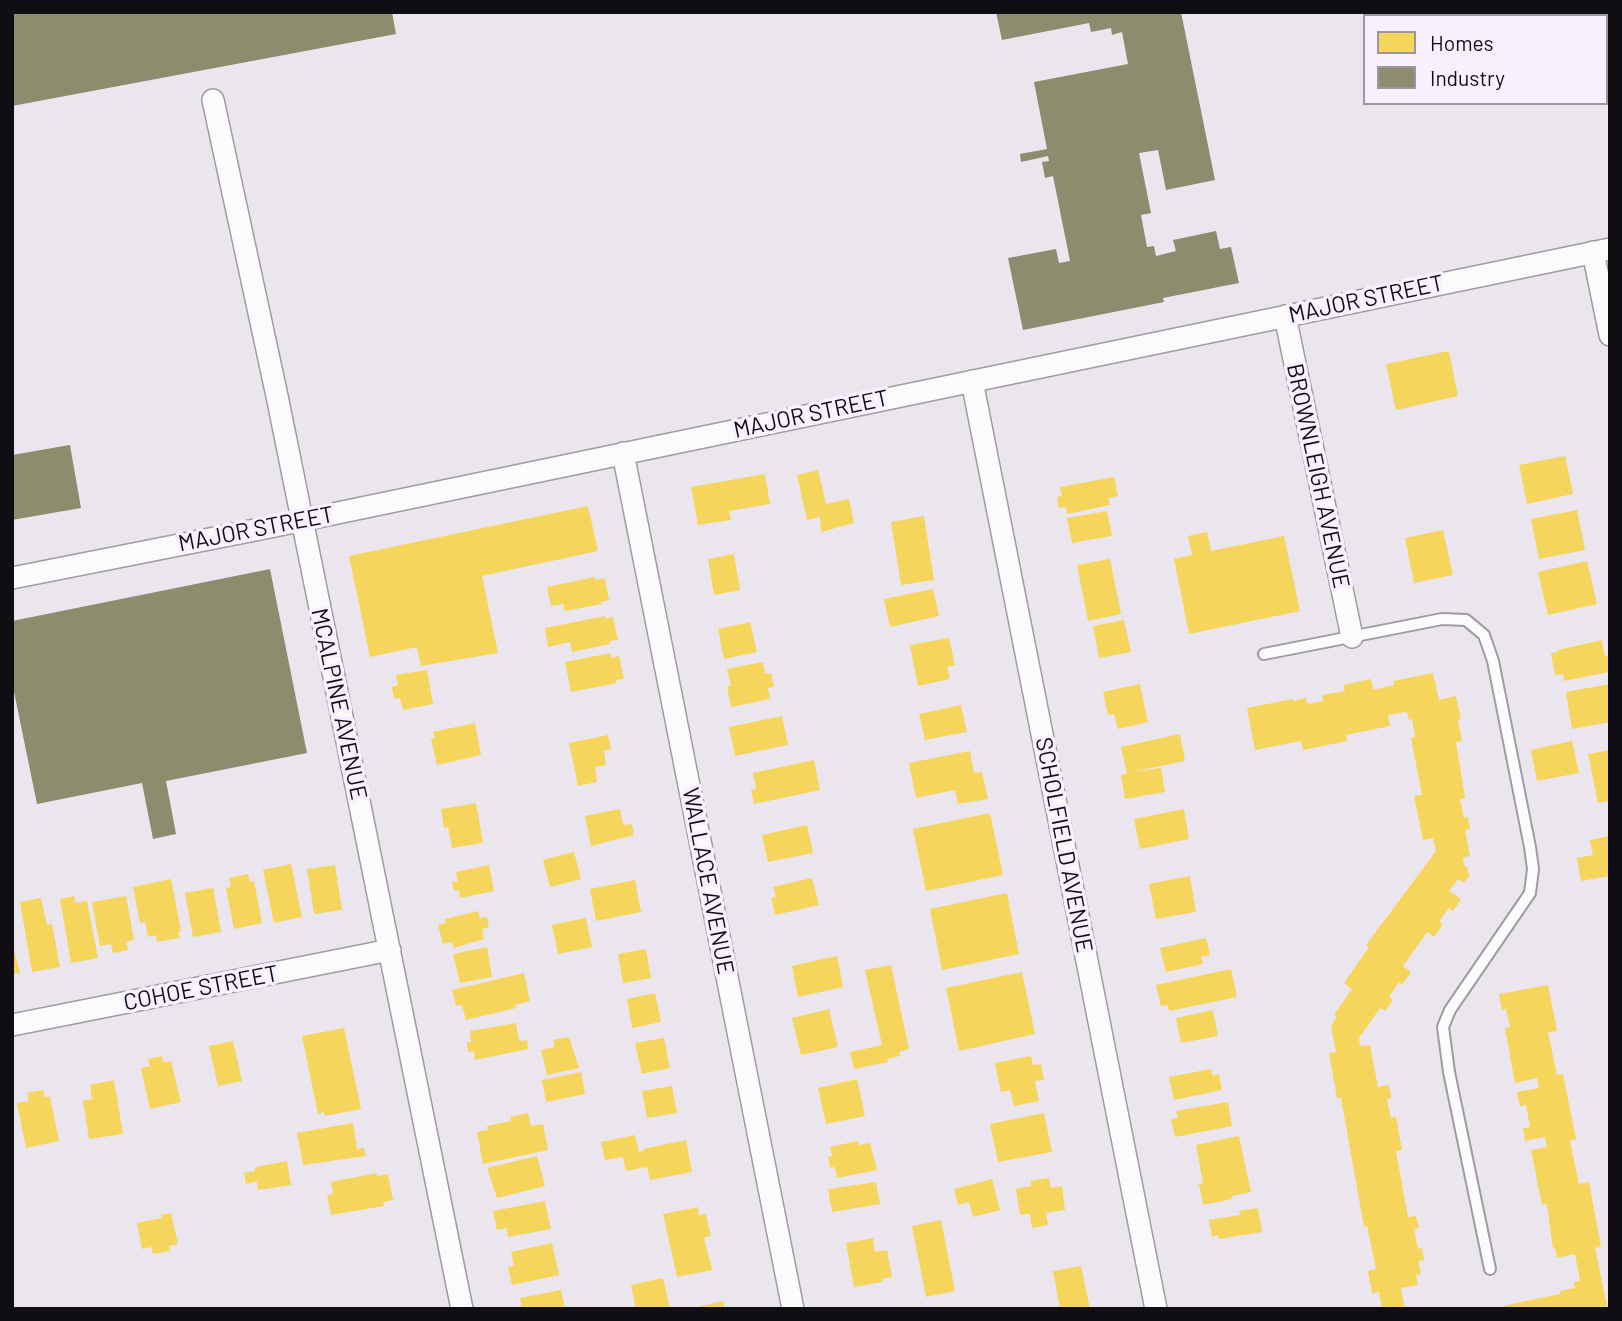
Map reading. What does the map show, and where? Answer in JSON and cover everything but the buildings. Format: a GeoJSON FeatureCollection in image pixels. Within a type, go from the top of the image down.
{"type":"FeatureCollection","features":[{"type":"Feature","properties":{"kind":"street","name":"MCALPINE AVENUE"},"geometry":{"type":"LineString","coordinates":[[213,100],[277,396],[300,521],[462,1309]]}},
{"type":"Feature","properties":{"kind":"street","name":"MAJOR STREET"},"geometry":{"type":"LineString","coordinates":[[12,578],[300,521],[1601,250]]}},
{"type":"Feature","properties":{"kind":"street"},"geometry":{"type":"LineString","coordinates":[[1601,250],[1610,334]]}},
{"type":"Feature","properties":{"kind":"street","name":"BROWNLEIGH AVENUE"},"geometry":{"type":"LineString","coordinates":[[1285,316],[1352,637]]}},
{"type":"Feature","properties":{"kind":"street","name":"SCHOLFIELD AVENUE"},"geometry":{"type":"LineString","coordinates":[[972,381],[1156,1309]]}},
{"type":"Feature","properties":{"kind":"street","name":"WALLACE AVENUE"},"geometry":{"type":"LineString","coordinates":[[623,453],[793,1309]]}},
{"type":"Feature","properties":{"kind":"street","name":"COHOE STREET"},"geometry":{"type":"LineString","coordinates":[[12,1025],[390,950]]}},
{"type":"Feature","properties":{"kind":"lane"},"geometry":{"type":"LineString","coordinates":[[1264,654],[1442,619],[1466,620],[1484,635],[1493,661],[1531,847],[1532,869],[1530,893],[1450,1010],[1443,1027],[1448,1072],[1490,1269]]}}]}
